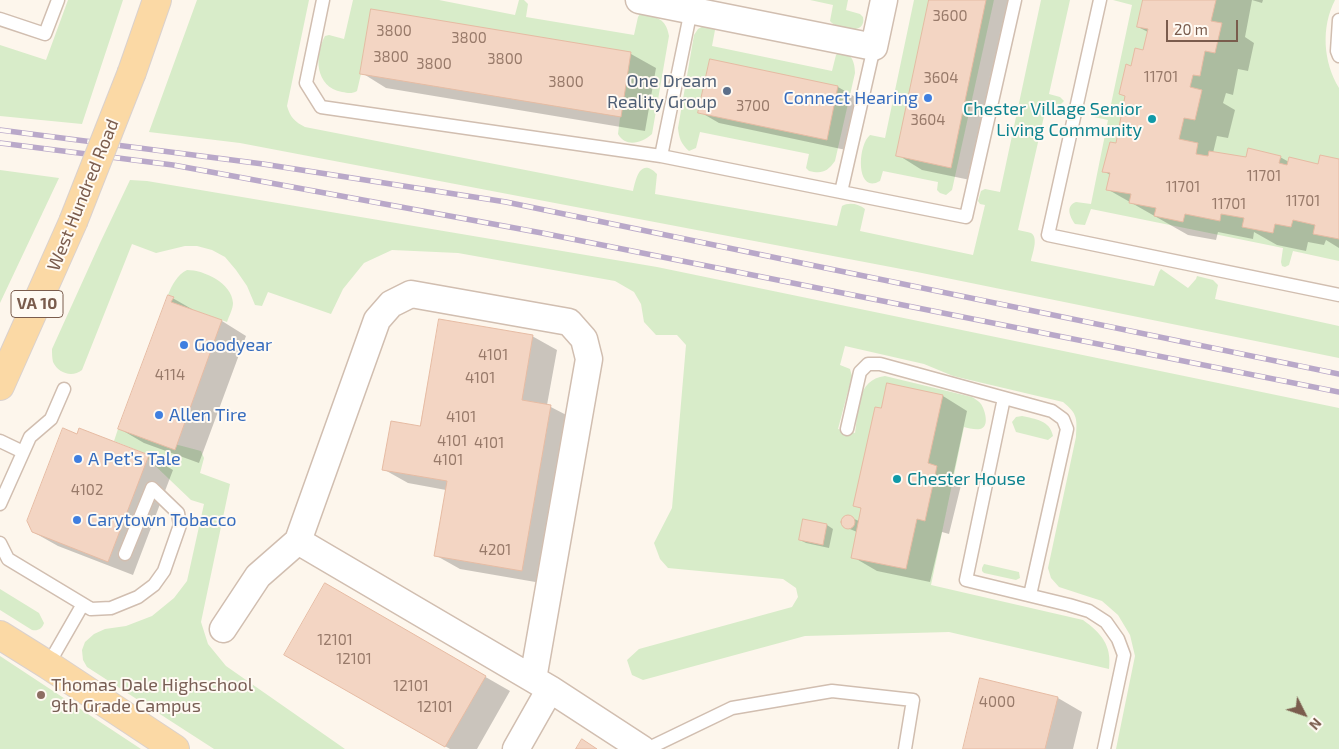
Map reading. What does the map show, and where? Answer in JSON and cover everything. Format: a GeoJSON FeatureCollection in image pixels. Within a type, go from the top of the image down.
{"type":"FeatureCollection","features":[{"type":"Feature","properties":{"kind":"main road","name":"West Hundred Road"},"geometry":{"type":"LineString","coordinates":[[0,386],[73,222],[132,72],[157,0]]}},
{"type":"Feature","properties":{"kind":"main road"},"geometry":{"type":"LineString","coordinates":[[0,635],[175,749]]}},
{"type":"Feature","properties":{"kind":"street"},"geometry":{"type":"LineString","coordinates":[[638,0],[692,5],[874,47],[884,0]]}},
{"type":"Feature","properties":{"kind":"street"},"geometry":{"type":"LineString","coordinates":[[223,629],[258,576],[298,540],[377,320],[391,304],[411,294],[569,322],[584,339],[589,359],[541,684],[516,749]]}},
{"type":"Feature","properties":{"kind":"street"},"geometry":{"type":"LineString","coordinates":[[298,540],[541,684],[642,749]]}},
{"type":"Feature","properties":{"kind":"lane"},"geometry":{"type":"LineString","coordinates":[[0,19],[45,34],[58,0]]}},
{"type":"Feature","properties":{"kind":"lane"},"geometry":{"type":"LineString","coordinates":[[323,0],[306,83],[320,107],[661,156],[966,217],[1015,0]]}},
{"type":"Feature","properties":{"kind":"lane"},"geometry":{"type":"LineString","coordinates":[[1100,0],[1048,235],[1339,295]]}},
{"type":"Feature","properties":{"kind":"lane"},"geometry":{"type":"LineString","coordinates":[[661,156],[692,5]]}},
{"type":"Feature","properties":{"kind":"lane"},"geometry":{"type":"LineString","coordinates":[[1339,20],[1337,51],[1339,56]]}},
{"type":"Feature","properties":{"kind":"lane"},"geometry":{"type":"LineString","coordinates":[[841,192],[874,47]]}},
{"type":"Feature","properties":{"kind":"lane"},"geometry":{"type":"LineString","coordinates":[[847,429],[860,372],[868,364],[880,364],[1052,411],[1063,419],[1067,430],[1030,595]]}},
{"type":"Feature","properties":{"kind":"lane"},"geometry":{"type":"LineString","coordinates":[[0,504],[30,437],[51,419],[64,389]]}},
{"type":"Feature","properties":{"kind":"lane"},"geometry":{"type":"LineString","coordinates":[[1004,398],[966,580],[1069,604],[1089,611],[1106,622],[1118,638],[1124,656],[1104,749]]}},
{"type":"Feature","properties":{"kind":"lane"},"geometry":{"type":"LineString","coordinates":[[0,441],[23,452]]}},
{"type":"Feature","properties":{"kind":"lane"},"geometry":{"type":"LineString","coordinates":[[0,543],[8,559],[82,604],[91,609],[111,608],[138,597],[154,585],[164,571],[180,525],[178,513],[152,488],[125,554]]}},
{"type":"Feature","properties":{"kind":"lane"},"geometry":{"type":"LineString","coordinates":[[48,665],[82,604]]}},
{"type":"Feature","properties":{"kind":"lane"},"geometry":{"type":"LineString","coordinates":[[647,749],[732,708],[832,691],[913,700],[905,749]]}},
{"type":"Feature","properties":{"kind":"green space"},"geometry":{"type":"Polygon","coordinates":[[[68,0],[123,0],[82,124],[0,116],[0,45],[46,60],[68,0]]]}},
{"type":"Feature","properties":{"kind":"green space"},"geometry":{"type":"Polygon","coordinates":[[[197,0],[309,0],[287,106],[293,119],[305,127],[633,191],[637,176],[646,168],[651,169],[657,174],[655,194],[837,226],[842,206],[854,204],[865,209],[860,231],[973,255],[985,205],[980,204],[978,201],[981,191],[985,189],[1000,192],[1041,0],[1070,0],[1049,94],[1060,97],[1064,101],[1060,105],[1047,103],[1018,230],[1031,233],[1035,238],[1031,261],[1154,286],[1161,269],[1188,288],[1197,276],[1213,280],[1218,285],[1215,299],[1339,326],[1339,358],[917,272],[240,143],[149,132],[197,0]]]}},
{"type":"Feature","properties":{"kind":"green space"},"geometry":{"type":"Polygon","coordinates":[[[353,0],[439,0],[515,15],[519,0],[524,0],[528,4],[526,17],[634,35],[640,14],[660,19],[666,25],[669,36],[652,134],[644,140],[630,143],[618,134],[620,117],[361,74],[357,91],[348,93],[333,89],[326,84],[319,70],[319,52],[325,36],[329,35],[344,39],[353,0]]]}},
{"type":"Feature","properties":{"kind":"green space"},"geometry":{"type":"Polygon","coordinates":[[[810,0],[848,0],[846,10],[860,14],[863,17],[863,23],[861,27],[851,30],[839,27],[830,21],[833,5],[810,0]]]}},
{"type":"Feature","properties":{"kind":"green space"},"geometry":{"type":"Polygon","coordinates":[[[914,0],[994,0],[952,190],[946,195],[937,190],[938,182],[883,171],[880,181],[872,183],[866,181],[861,167],[863,149],[870,135],[885,138],[914,0]]]}},
{"type":"Feature","properties":{"kind":"green space"},"geometry":{"type":"Polygon","coordinates":[[[1113,0],[1335,0],[1327,21],[1326,44],[1330,67],[1339,88],[1339,261],[1293,251],[1289,265],[1285,267],[1282,266],[1281,262],[1283,248],[1091,209],[1085,225],[1075,224],[1070,215],[1070,206],[1076,202],[1091,204],[1108,120],[1094,117],[1091,112],[1097,107],[1110,109],[1132,5],[1113,0]]]}},
{"type":"Feature","properties":{"kind":"green space"},"geometry":{"type":"Polygon","coordinates":[[[705,25],[714,26],[712,46],[832,71],[836,55],[839,52],[847,53],[852,58],[855,73],[835,161],[829,168],[821,172],[809,171],[806,168],[809,154],[700,132],[696,148],[689,151],[686,148],[681,141],[678,128],[694,35],[698,29],[705,25]]]}},
{"type":"Feature","properties":{"kind":"green space"},"geometry":{"type":"Polygon","coordinates":[[[0,170],[59,178],[0,303],[0,170]]]}},
{"type":"Feature","properties":{"kind":"green space"},"geometry":{"type":"Polygon","coordinates":[[[130,180],[147,181],[657,267],[1339,408],[1339,749],[1116,749],[1135,656],[1130,635],[1118,615],[1102,601],[1059,587],[1051,578],[1048,568],[1076,437],[1076,417],[1072,410],[1063,402],[953,376],[924,364],[845,346],[840,365],[850,369],[852,376],[838,429],[855,433],[859,405],[864,389],[869,383],[885,376],[972,397],[980,403],[984,410],[986,422],[983,428],[964,427],[931,585],[1083,620],[1104,640],[1109,653],[1109,669],[949,632],[805,636],[643,680],[632,675],[627,660],[639,649],[792,607],[798,597],[796,588],[783,579],[668,568],[660,559],[654,543],[672,508],[686,345],[677,335],[656,335],[644,322],[641,304],[634,292],[615,281],[458,253],[392,250],[364,263],[343,289],[331,314],[268,292],[262,306],[255,305],[247,286],[236,270],[225,257],[212,250],[197,246],[185,246],[156,253],[132,244],[82,370],[74,374],[66,373],[55,366],[52,349],[130,180]]]}},
{"type":"Feature","properties":{"kind":"green space"},"geometry":{"type":"Polygon","coordinates":[[[187,270],[209,275],[228,289],[233,303],[227,322],[171,302],[173,297],[168,295],[171,288],[178,277],[187,270]]]}},
{"type":"Feature","properties":{"kind":"green space"},"geometry":{"type":"Polygon","coordinates":[[[1022,416],[1045,423],[1053,436],[1048,440],[1016,432],[1012,422],[1016,417],[1022,416]]]}},
{"type":"Feature","properties":{"kind":"green space"},"geometry":{"type":"Polygon","coordinates":[[[118,429],[201,451],[204,458],[200,473],[230,484],[201,622],[208,644],[226,666],[345,749],[214,749],[87,667],[83,660],[82,650],[85,642],[94,634],[105,629],[126,626],[152,616],[174,598],[187,581],[204,504],[191,500],[148,459],[149,455],[114,441],[118,429]]]}},
{"type":"Feature","properties":{"kind":"green space"},"geometry":{"type":"Polygon","coordinates":[[[984,564],[1019,572],[1020,578],[1016,580],[984,573],[982,568],[984,564]]]}},
{"type":"Feature","properties":{"kind":"green space"},"geometry":{"type":"Polygon","coordinates":[[[0,589],[39,613],[44,623],[41,628],[32,630],[0,610],[0,589]]]}},
{"type":"Feature","properties":{"kind":"green space","name":"Thomas Dale Highschool 9th Grade Campus"},"geometry":{"type":"Polygon","coordinates":[[[0,656],[141,749],[0,749],[0,656]]]}},
{"type":"Feature","properties":{"kind":"building"},"geometry":{"type":"Polygon","coordinates":[[[929,0],[986,0],[951,168],[896,156],[929,0]]]}},
{"type":"Feature","properties":{"kind":"building","name":"Chester Village Senior Living Community"},"geometry":{"type":"Polygon","coordinates":[[[1143,0],[1216,0],[1211,21],[1222,23],[1215,53],[1205,51],[1200,76],[1193,75],[1190,87],[1202,90],[1195,120],[1184,118],[1179,139],[1198,143],[1196,154],[1208,156],[1209,151],[1246,157],[1248,148],[1281,156],[1279,163],[1287,165],[1289,157],[1318,164],[1320,155],[1339,159],[1339,239],[1313,234],[1315,225],[1293,220],[1291,227],[1275,224],[1273,233],[1242,227],[1244,218],[1221,214],[1220,221],[1185,214],[1183,222],[1154,216],[1156,208],[1129,203],[1131,194],[1106,190],[1110,173],[1102,172],[1110,142],[1116,143],[1125,96],[1119,94],[1126,64],[1131,66],[1135,48],[1143,50],[1148,29],[1137,27],[1143,0]]]}},
{"type":"Feature","properties":{"kind":"building"},"geometry":{"type":"Polygon","coordinates":[[[371,9],[631,52],[621,117],[360,74],[371,9]]]}},
{"type":"Feature","properties":{"kind":"building"},"geometry":{"type":"Polygon","coordinates":[[[710,59],[838,86],[827,140],[698,113],[710,59]]]}},
{"type":"Feature","properties":{"kind":"building"},"geometry":{"type":"Polygon","coordinates":[[[168,295],[174,297],[171,302],[222,320],[175,450],[118,429],[168,295]]]}},
{"type":"Feature","properties":{"kind":"building"},"geometry":{"type":"Polygon","coordinates":[[[439,319],[533,335],[522,400],[551,405],[522,571],[434,556],[447,481],[382,470],[391,421],[420,426],[439,319]]]}},
{"type":"Feature","properties":{"kind":"building","name":"Chester House"},"geometry":{"type":"Polygon","coordinates":[[[887,383],[943,395],[928,463],[937,466],[925,521],[917,519],[906,569],[851,558],[861,508],[853,506],[875,407],[881,408],[887,383]]]}},
{"type":"Feature","properties":{"kind":"building"},"geometry":{"type":"Polygon","coordinates":[[[63,428],[77,434],[79,428],[149,455],[108,562],[32,532],[27,521],[63,428]]]}},
{"type":"Feature","properties":{"kind":"building"},"geometry":{"type":"Polygon","coordinates":[[[845,515],[851,515],[855,522],[851,529],[845,529],[841,525],[841,519],[845,515]]]}},
{"type":"Feature","properties":{"kind":"building"},"geometry":{"type":"Polygon","coordinates":[[[803,519],[827,524],[823,545],[799,540],[803,519]]]}},
{"type":"Feature","properties":{"kind":"building"},"geometry":{"type":"Polygon","coordinates":[[[325,583],[486,676],[445,747],[284,655],[325,583]]]}},
{"type":"Feature","properties":{"kind":"building"},"geometry":{"type":"Polygon","coordinates":[[[980,678],[1058,697],[1045,749],[963,749],[980,678]]]}},
{"type":"Feature","properties":{"kind":"building"},"geometry":{"type":"Polygon","coordinates":[[[582,739],[597,749],[576,749],[582,739]]]}},
{"type":"Feature","properties":{"kind":"railway"},"geometry":{"type":"LineString","coordinates":[[0,130],[263,164],[506,202],[1339,374]]}},
{"type":"Feature","properties":{"kind":"railway"},"geometry":{"type":"LineString","coordinates":[[0,143],[173,165],[542,233],[1339,392]]}},
{"type":"Feature","properties":{"kind":"place","name":"One Dream Reality Group"},"geometry":{"type":"Point","coordinates":[727,91]}},
{"type":"Feature","properties":{"kind":"place","name":"Connect Hearing"},"geometry":{"type":"Point","coordinates":[928,98]}},
{"type":"Feature","properties":{"kind":"place","name":"Chester Village Senior Living Community"},"geometry":{"type":"Point","coordinates":[1152,119]}},
{"type":"Feature","properties":{"kind":"place","name":"Goodyear"},"geometry":{"type":"Point","coordinates":[184,345]}},
{"type":"Feature","properties":{"kind":"place","name":"Allen Tire"},"geometry":{"type":"Point","coordinates":[159,415]}},
{"type":"Feature","properties":{"kind":"place","name":"A Pet’s Tale"},"geometry":{"type":"Point","coordinates":[78,459]}},
{"type":"Feature","properties":{"kind":"place","name":"Chester House"},"geometry":{"type":"Point","coordinates":[897,479]}},
{"type":"Feature","properties":{"kind":"place","name":"Carytown Tobacco"},"geometry":{"type":"Point","coordinates":[77,520]}},
{"type":"Feature","properties":{"kind":"place","name":"Thomas Dale Highschool 9th Grade Campus"},"geometry":{"type":"Point","coordinates":[41,695]}}]}
